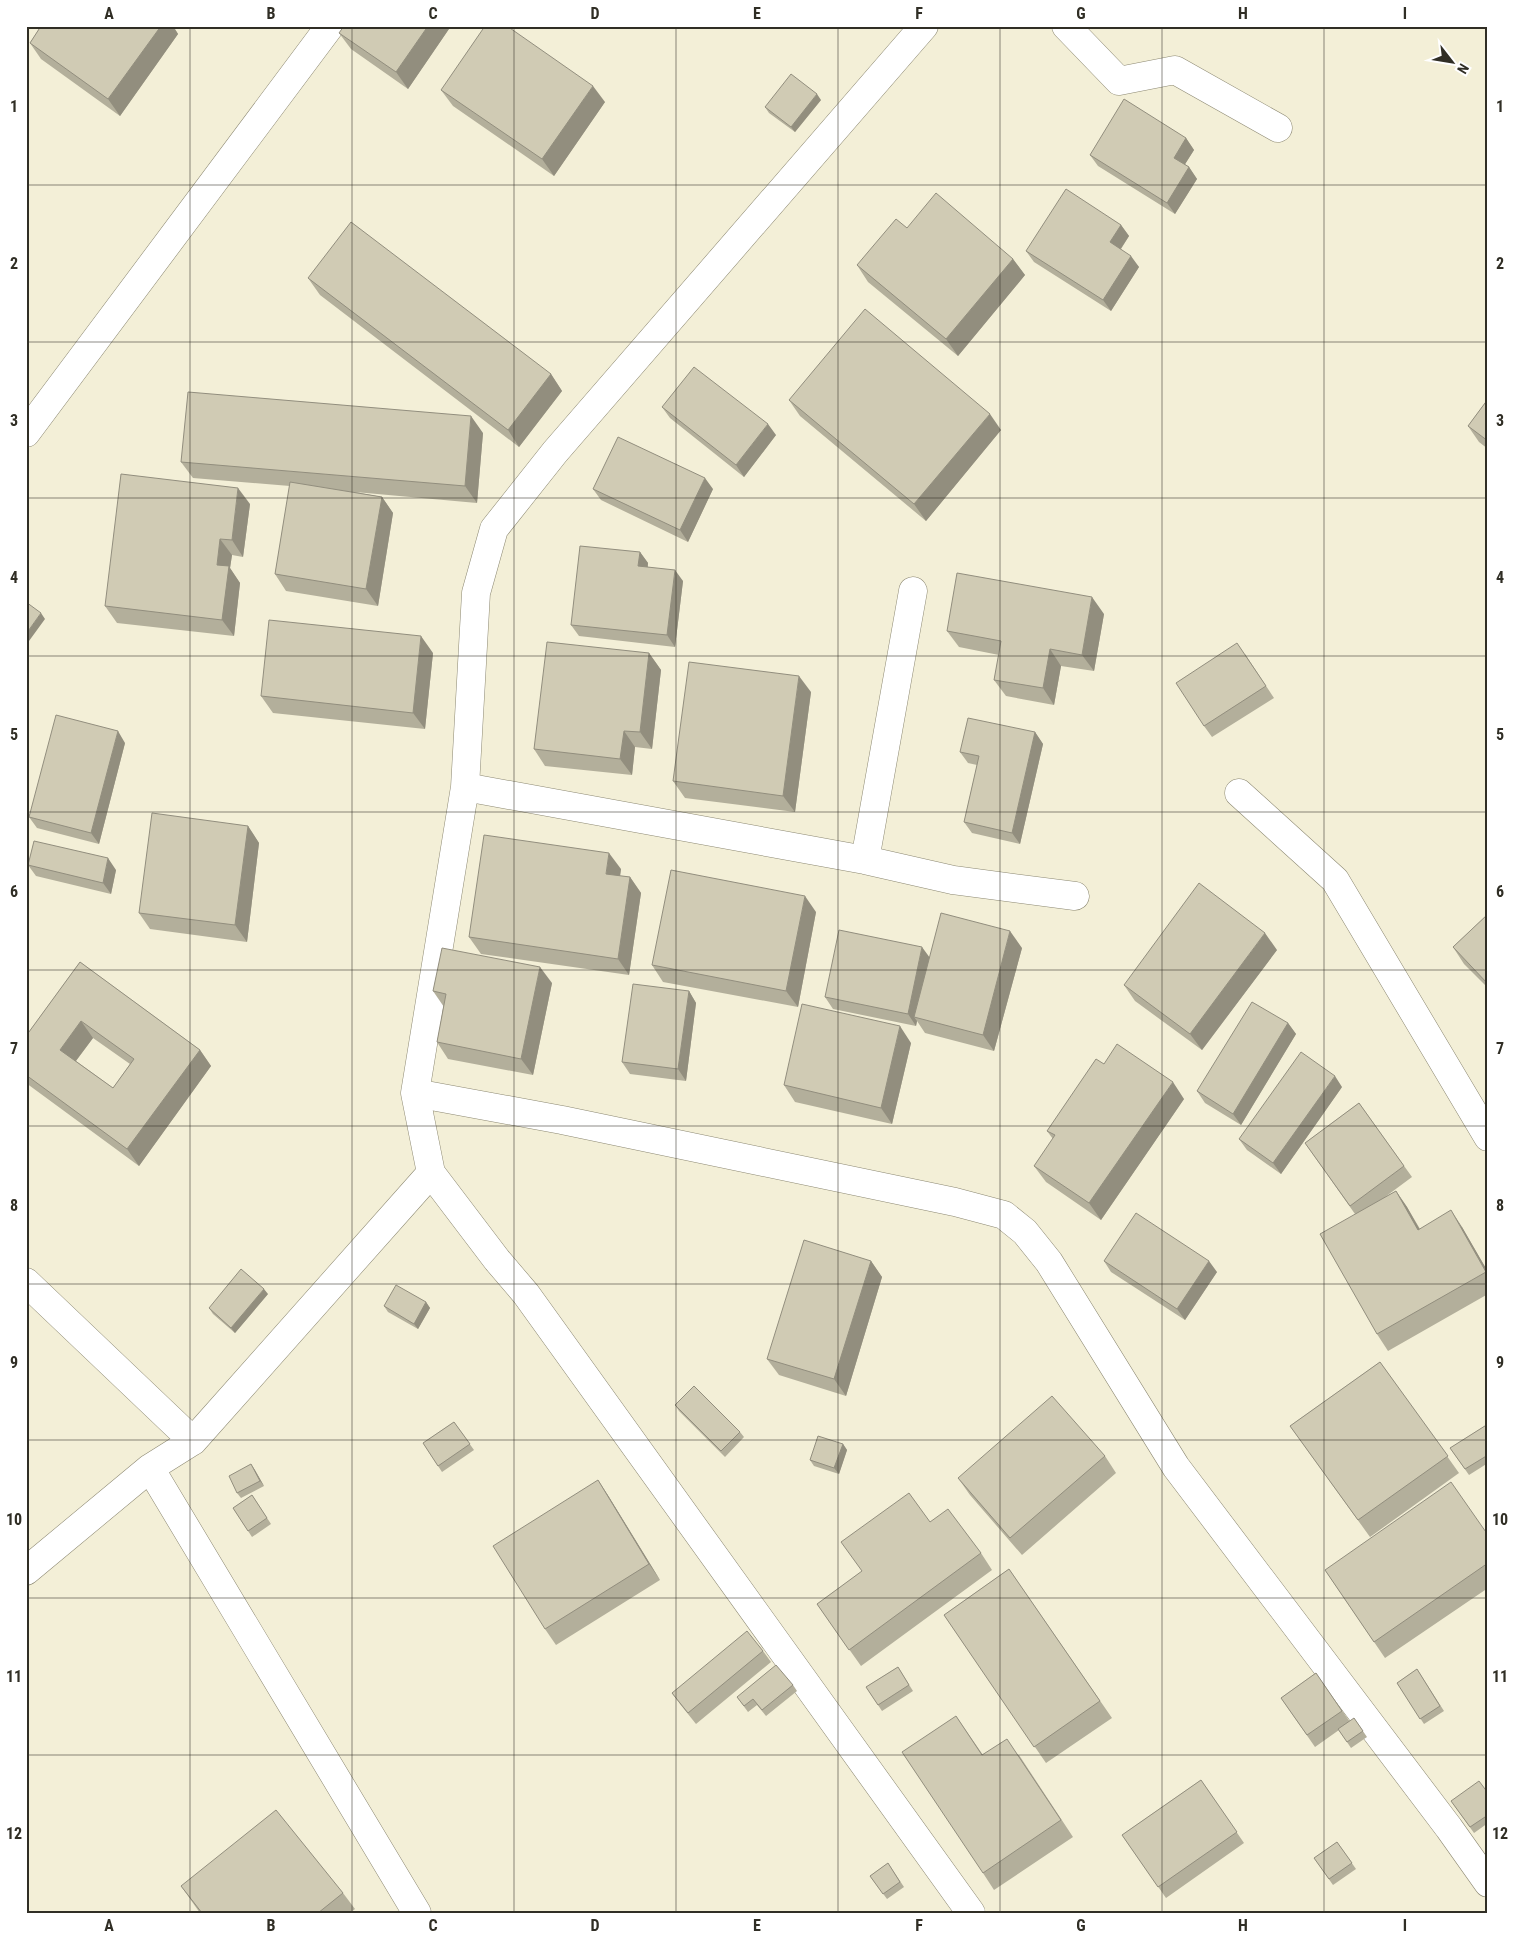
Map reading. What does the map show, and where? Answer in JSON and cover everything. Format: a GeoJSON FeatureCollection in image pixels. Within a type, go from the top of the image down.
{"type":"FeatureCollection","features":[{"type":"Feature","properties":{"kind":"street"},"geometry":{"type":"LineString","coordinates":[[26,433],[330,26]]}},
{"type":"Feature","properties":{"kind":"street"},"geometry":{"type":"LineString","coordinates":[[924,26],[555,452],[494,528],[476,593],[465,787],[414,1093],[431,1173],[497,1260],[526,1294],[971,1913]]}},
{"type":"Feature","properties":{"kind":"street"},"geometry":{"type":"LineString","coordinates":[[1066,26],[1119,81],[1175,70],[1278,128]]}},
{"type":"Feature","properties":{"kind":"street"},"geometry":{"type":"LineString","coordinates":[[865,860],[913,591]]}},
{"type":"Feature","properties":{"kind":"street"},"geometry":{"type":"LineString","coordinates":[[465,787],[865,860],[953,880],[1075,896]]}},
{"type":"Feature","properties":{"kind":"street"},"geometry":{"type":"LineString","coordinates":[[1239,793],[1334,880],[1488,1137]]}},
{"type":"Feature","properties":{"kind":"street"},"geometry":{"type":"LineString","coordinates":[[414,1093],[610,1130],[955,1202],[1004,1215],[1025,1232],[1049,1262],[1176,1467],[1443,1820],[1488,1883]]}},
{"type":"Feature","properties":{"kind":"street"},"geometry":{"type":"LineString","coordinates":[[26,1571],[150,1468],[193,1441],[431,1173]]}},
{"type":"Feature","properties":{"kind":"street"},"geometry":{"type":"LineString","coordinates":[[26,1282],[193,1441]]}},
{"type":"Feature","properties":{"kind":"street"},"geometry":{"type":"LineString","coordinates":[[150,1468],[417,1913]]}},
{"type":"Feature","properties":{"kind":"building"},"geometry":{"type":"Polygon","coordinates":[[[41,26],[161,26],[108,99],[30,43],[41,26]]]}},
{"type":"Feature","properties":{"kind":"building"},"geometry":{"type":"Polygon","coordinates":[[[344,26],[428,26],[396,72],[339,33],[344,26]]]}},
{"type":"Feature","properties":{"kind":"building"},"geometry":{"type":"Polygon","coordinates":[[[485,26],[507,26],[593,86],[542,159],[441,90],[485,26]]]}},
{"type":"Feature","properties":{"kind":"building"},"geometry":{"type":"Polygon","coordinates":[[[791,74],[817,94],[791,127],[765,107],[791,74]]]}},
{"type":"Feature","properties":{"kind":"building"},"geometry":{"type":"Polygon","coordinates":[[[1124,99],[1186,138],[1174,158],[1189,167],[1167,203],[1090,155],[1124,99]]]}},
{"type":"Feature","properties":{"kind":"building"},"geometry":{"type":"Polygon","coordinates":[[[1066,189],[1121,225],[1110,242],[1131,256],[1103,300],[1026,251],[1066,189]]]}},
{"type":"Feature","properties":{"kind":"building"},"geometry":{"type":"Polygon","coordinates":[[[936,193],[1013,259],[946,339],[857,265],[896,219],[907,228],[936,193]]]}},
{"type":"Feature","properties":{"kind":"building"},"geometry":{"type":"Polygon","coordinates":[[[351,222],[551,374],[508,430],[308,278],[351,222]]]}},
{"type":"Feature","properties":{"kind":"building"},"geometry":{"type":"Polygon","coordinates":[[[865,309],[990,414],[914,504],[789,400],[865,309]]]}},
{"type":"Feature","properties":{"kind":"building"},"geometry":{"type":"Polygon","coordinates":[[[694,367],[768,424],[736,465],[662,407],[694,367]]]}},
{"type":"Feature","properties":{"kind":"building"},"geometry":{"type":"Polygon","coordinates":[[[188,392],[471,416],[465,486],[181,462],[188,392]]]}},
{"type":"Feature","properties":{"kind":"building"},"geometry":{"type":"Polygon","coordinates":[[[1488,399],[1488,441],[1468,426],[1488,399]]]}},
{"type":"Feature","properties":{"kind":"building"},"geometry":{"type":"Polygon","coordinates":[[[618,437],[705,478],[680,530],[593,489],[618,437]]]}},
{"type":"Feature","properties":{"kind":"building"},"geometry":{"type":"Polygon","coordinates":[[[121,474],[238,488],[232,540],[220,539],[217,565],[229,566],[222,620],[105,606],[121,474]]]}},
{"type":"Feature","properties":{"kind":"building"},"geometry":{"type":"Polygon","coordinates":[[[290,482],[382,497],[366,589],[275,574],[290,482]]]}},
{"type":"Feature","properties":{"kind":"building"},"geometry":{"type":"Polygon","coordinates":[[[580,546],[640,552],[638,566],[675,570],[667,635],[571,625],[580,546]]]}},
{"type":"Feature","properties":{"kind":"building"},"geometry":{"type":"Polygon","coordinates":[[[957,573],[1092,597],[1082,655],[1050,649],[1043,688],[994,680],[1001,641],[947,631],[957,573]]]}},
{"type":"Feature","properties":{"kind":"building"},"geometry":{"type":"Polygon","coordinates":[[[26,602],[41,613],[26,634],[26,602]]]}},
{"type":"Feature","properties":{"kind":"building"},"geometry":{"type":"Polygon","coordinates":[[[269,620],[421,636],[413,713],[261,696],[269,620]]]}},
{"type":"Feature","properties":{"kind":"building"},"geometry":{"type":"Polygon","coordinates":[[[547,642],[649,653],[640,732],[624,731],[620,759],[534,749],[547,642]]]}},
{"type":"Feature","properties":{"kind":"building"},"geometry":{"type":"Polygon","coordinates":[[[1237,643],[1266,686],[1204,726],[1176,683],[1237,643]]]}},
{"type":"Feature","properties":{"kind":"building"},"geometry":{"type":"Polygon","coordinates":[[[689,662],[799,676],[783,796],[673,781],[689,662]]]}},
{"type":"Feature","properties":{"kind":"building"},"geometry":{"type":"Polygon","coordinates":[[[56,715],[118,731],[91,833],[29,817],[56,715]]]}},
{"type":"Feature","properties":{"kind":"building"},"geometry":{"type":"Polygon","coordinates":[[[968,718],[1035,732],[1012,833],[964,822],[979,756],[960,752],[968,718]]]}},
{"type":"Feature","properties":{"kind":"building"},"geometry":{"type":"Polygon","coordinates":[[[152,813],[248,826],[235,925],[139,913],[152,813]]]}},
{"type":"Feature","properties":{"kind":"building"},"geometry":{"type":"Polygon","coordinates":[[[484,835],[609,853],[606,874],[630,877],[618,959],[469,937],[484,835]]]}},
{"type":"Feature","properties":{"kind":"building"},"geometry":{"type":"Polygon","coordinates":[[[34,841],[108,858],[103,883],[28,865],[34,841]]]}},
{"type":"Feature","properties":{"kind":"building"},"geometry":{"type":"Polygon","coordinates":[[[671,870],[805,896],[786,991],[652,965],[671,870]]]}},
{"type":"Feature","properties":{"kind":"building"},"geometry":{"type":"Polygon","coordinates":[[[1199,883],[1265,933],[1190,1034],[1124,985],[1199,883]]]}},
{"type":"Feature","properties":{"kind":"building"},"geometry":{"type":"Polygon","coordinates":[[[941,913],[1010,931],[983,1035],[914,1017],[941,913]]]}},
{"type":"Feature","properties":{"kind":"building"},"geometry":{"type":"Polygon","coordinates":[[[1488,914],[1488,984],[1453,947],[1488,914]]]}},
{"type":"Feature","properties":{"kind":"building"},"geometry":{"type":"Polygon","coordinates":[[[839,930],[922,947],[908,1014],[825,997],[839,930]]]}},
{"type":"Feature","properties":{"kind":"building"},"geometry":{"type":"Polygon","coordinates":[[[442,948],[540,967],[521,1059],[437,1042],[446,994],[433,991],[442,948]]]}},
{"type":"Feature","properties":{"kind":"building"},"geometry":{"type":"Polygon","coordinates":[[[80,962],[200,1050],[127,1149],[26,1075],[26,1036],[80,962]],[[81,1021],[60,1050],[113,1088],[134,1059],[81,1021]]]}},
{"type":"Feature","properties":{"kind":"building"},"geometry":{"type":"Polygon","coordinates":[[[633,984],[689,991],[678,1069],[622,1062],[633,984]]]}},
{"type":"Feature","properties":{"kind":"building"},"geometry":{"type":"Polygon","coordinates":[[[1252,1002],[1288,1023],[1233,1114],[1197,1091],[1252,1002]]]}},
{"type":"Feature","properties":{"kind":"building"},"geometry":{"type":"Polygon","coordinates":[[[802,1004],[900,1026],[881,1108],[784,1085],[802,1004]]]}},
{"type":"Feature","properties":{"kind":"building"},"geometry":{"type":"Polygon","coordinates":[[[1117,1044],[1173,1082],[1089,1203],[1034,1166],[1055,1135],[1047,1131],[1096,1059],[1104,1064],[1117,1044]]]}},
{"type":"Feature","properties":{"kind":"building"},"geometry":{"type":"Polygon","coordinates":[[[1301,1052],[1335,1076],[1273,1163],[1239,1139],[1301,1052]]]}},
{"type":"Feature","properties":{"kind":"building"},"geometry":{"type":"Polygon","coordinates":[[[1359,1103],[1404,1166],[1350,1206],[1305,1143],[1359,1103]]]}},
{"type":"Feature","properties":{"kind":"building"},"geometry":{"type":"Polygon","coordinates":[[[1396,1191],[1418,1230],[1451,1210],[1486,1272],[1377,1334],[1320,1234],[1396,1191]]]}},
{"type":"Feature","properties":{"kind":"building"},"geometry":{"type":"Polygon","coordinates":[[[1136,1213],[1209,1261],[1177,1309],[1104,1261],[1136,1213]]]}},
{"type":"Feature","properties":{"kind":"building"},"geometry":{"type":"Polygon","coordinates":[[[804,1240],[871,1261],[834,1379],[767,1359],[804,1240]]]}},
{"type":"Feature","properties":{"kind":"building"},"geometry":{"type":"Polygon","coordinates":[[[241,1269],[264,1289],[231,1328],[209,1308],[241,1269]]]}},
{"type":"Feature","properties":{"kind":"building"},"geometry":{"type":"Polygon","coordinates":[[[396,1285],[426,1302],[414,1324],[384,1306],[396,1285]]]}},
{"type":"Feature","properties":{"kind":"building"},"geometry":{"type":"Polygon","coordinates":[[[1380,1362],[1448,1456],[1358,1520],[1290,1426],[1380,1362]]]}},
{"type":"Feature","properties":{"kind":"building"},"geometry":{"type":"Polygon","coordinates":[[[694,1386],[740,1432],[721,1451],[675,1405],[694,1386]]]}},
{"type":"Feature","properties":{"kind":"building"},"geometry":{"type":"Polygon","coordinates":[[[1052,1396],[1105,1456],[1010,1538],[958,1478],[1052,1396]]]}},
{"type":"Feature","properties":{"kind":"building"},"geometry":{"type":"Polygon","coordinates":[[[454,1422],[470,1444],[438,1466],[423,1443],[454,1422]]]}},
{"type":"Feature","properties":{"kind":"building"},"geometry":{"type":"Polygon","coordinates":[[[1488,1424],[1488,1455],[1465,1469],[1450,1448],[1488,1424]]]}},
{"type":"Feature","properties":{"kind":"building"},"geometry":{"type":"Polygon","coordinates":[[[818,1436],[843,1444],[834,1468],[810,1460],[818,1436]]]}},
{"type":"Feature","properties":{"kind":"building"},"geometry":{"type":"Polygon","coordinates":[[[251,1464],[260,1481],[237,1493],[229,1476],[251,1464]]]}},
{"type":"Feature","properties":{"kind":"building"},"geometry":{"type":"Polygon","coordinates":[[[598,1480],[649,1564],[545,1629],[493,1546],[598,1480]]]}},
{"type":"Feature","properties":{"kind":"building"},"geometry":{"type":"Polygon","coordinates":[[[1451,1482],[1488,1535],[1488,1563],[1374,1642],[1325,1570],[1451,1482]]]}},
{"type":"Feature","properties":{"kind":"building"},"geometry":{"type":"Polygon","coordinates":[[[909,1493],[930,1522],[948,1509],[981,1553],[849,1650],[817,1604],[862,1571],[841,1542],[909,1493]]]}},
{"type":"Feature","properties":{"kind":"building"},"geometry":{"type":"Polygon","coordinates":[[[252,1495],[267,1518],[248,1531],[233,1508],[252,1495]]]}},
{"type":"Feature","properties":{"kind":"building"},"geometry":{"type":"Polygon","coordinates":[[[1009,1569],[1100,1701],[1034,1747],[944,1615],[1009,1569]]]}},
{"type":"Feature","properties":{"kind":"building"},"geometry":{"type":"Polygon","coordinates":[[[747,1631],[763,1651],[688,1713],[672,1693],[747,1631]]]}},
{"type":"Feature","properties":{"kind":"building"},"geometry":{"type":"Polygon","coordinates":[[[776,1665],[793,1685],[762,1710],[753,1699],[744,1706],[737,1697],[776,1665]]]}},
{"type":"Feature","properties":{"kind":"building"},"geometry":{"type":"Polygon","coordinates":[[[898,1667],[909,1685],[878,1705],[866,1687],[898,1667]]]}},
{"type":"Feature","properties":{"kind":"building"},"geometry":{"type":"Polygon","coordinates":[[[1417,1669],[1440,1706],[1420,1719],[1397,1683],[1417,1669]]]}},
{"type":"Feature","properties":{"kind":"building"},"geometry":{"type":"Polygon","coordinates":[[[1316,1673],[1342,1711],[1307,1735],[1281,1698],[1316,1673]]]}},
{"type":"Feature","properties":{"kind":"building"},"geometry":{"type":"Polygon","coordinates":[[[956,1716],[982,1755],[1007,1739],[1061,1820],[983,1873],[902,1752],[956,1716]]]}},
{"type":"Feature","properties":{"kind":"building"},"geometry":{"type":"Polygon","coordinates":[[[1354,1718],[1363,1731],[1347,1742],[1338,1729],[1354,1718]]]}},
{"type":"Feature","properties":{"kind":"building"},"geometry":{"type":"Polygon","coordinates":[[[1201,1780],[1237,1832],[1158,1887],[1122,1835],[1201,1780]]]}},
{"type":"Feature","properties":{"kind":"building"},"geometry":{"type":"Polygon","coordinates":[[[1479,1781],[1488,1793],[1488,1815],[1470,1827],[1451,1801],[1479,1781]]]}},
{"type":"Feature","properties":{"kind":"building"},"geometry":{"type":"Polygon","coordinates":[[[276,1810],[343,1893],[318,1913],[202,1913],[181,1886],[276,1810]]]}},
{"type":"Feature","properties":{"kind":"building"},"geometry":{"type":"Polygon","coordinates":[[[1337,1842],[1352,1863],[1329,1879],[1314,1858],[1337,1842]]]}},
{"type":"Feature","properties":{"kind":"building"},"geometry":{"type":"Polygon","coordinates":[[[888,1863],[900,1882],[883,1894],[870,1876],[888,1863]]]}}]}
